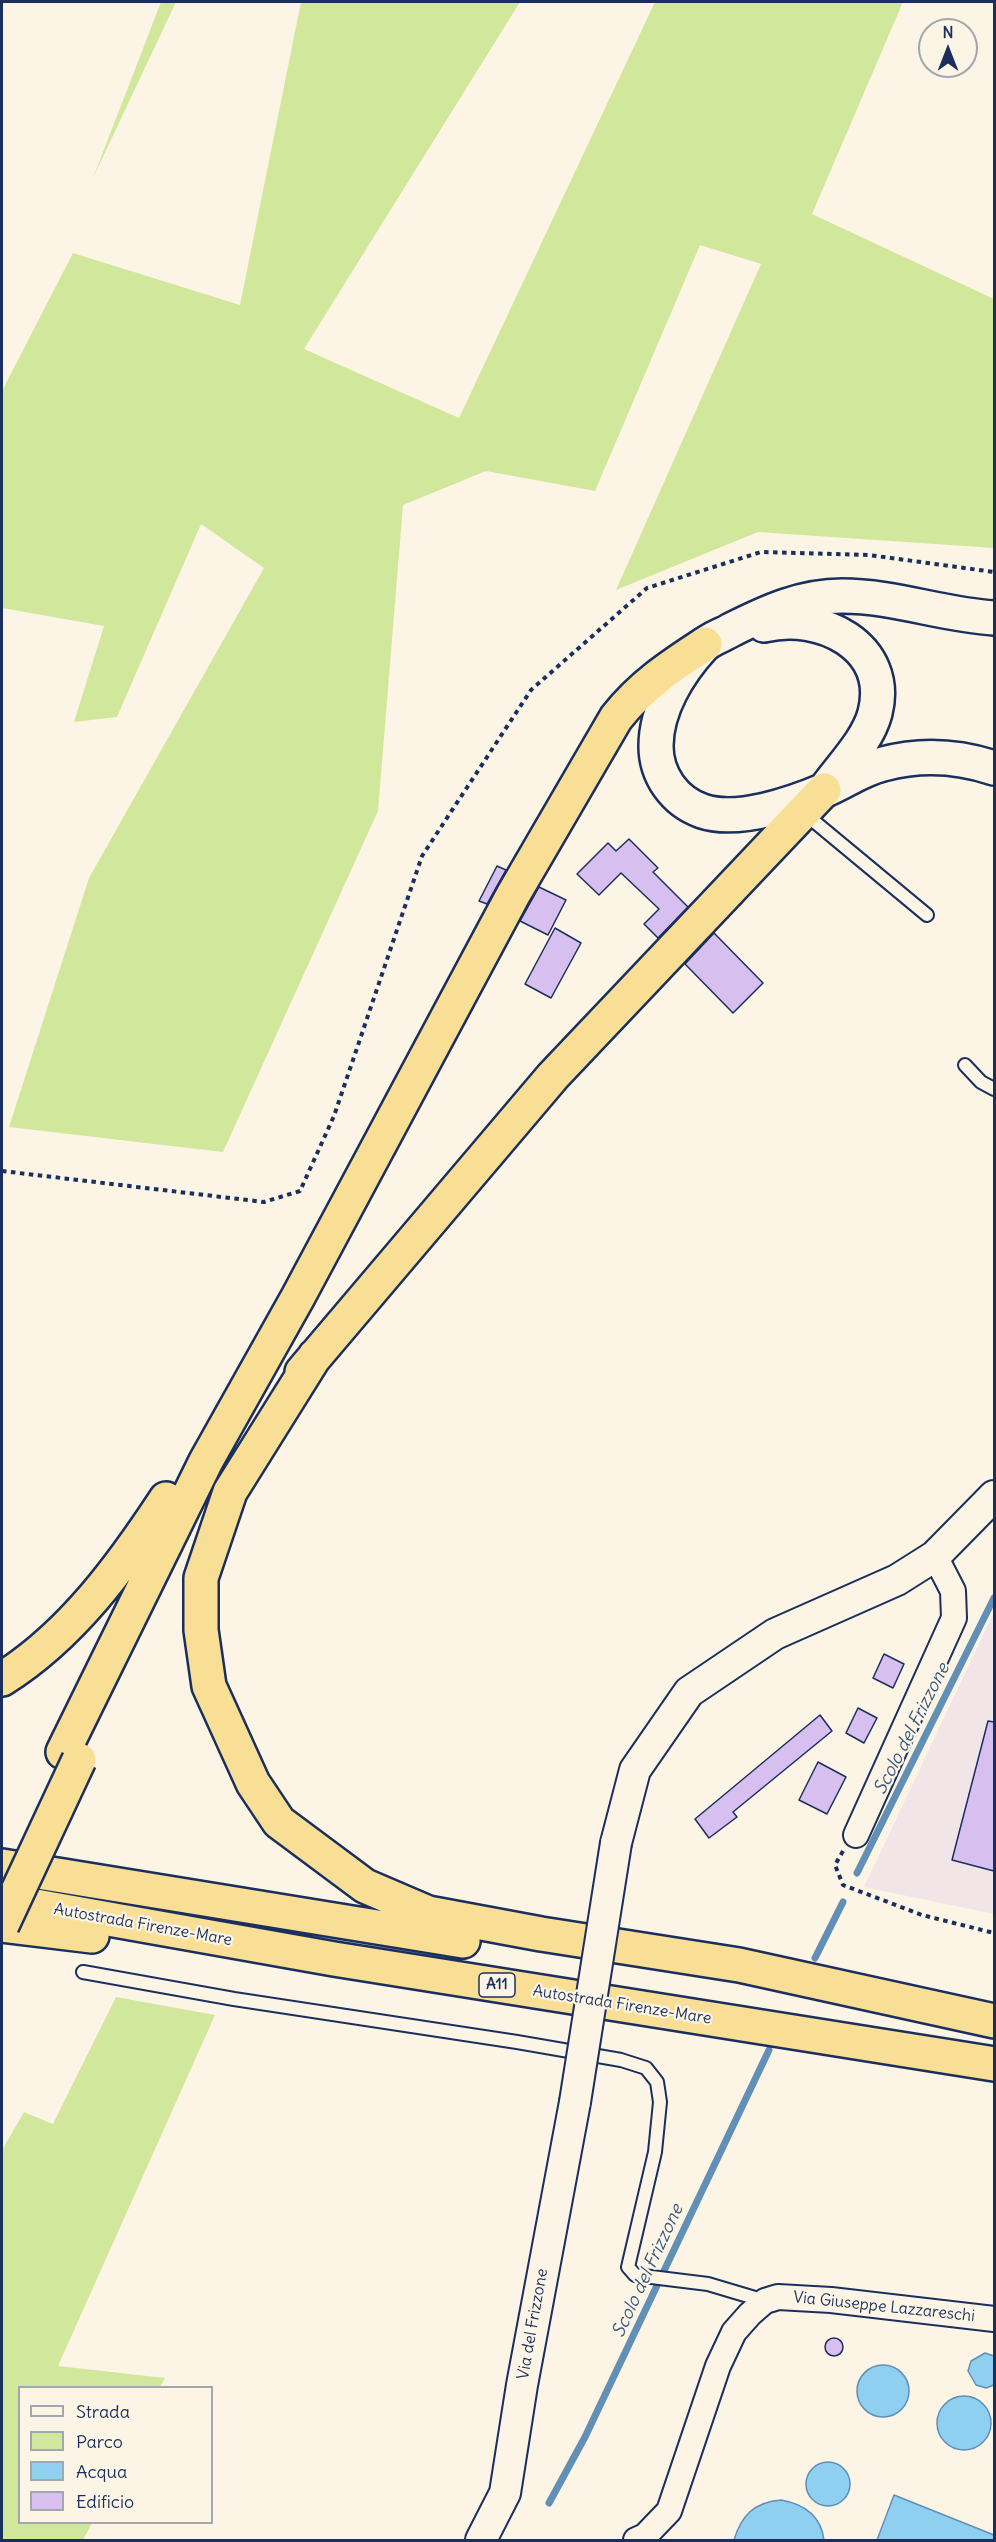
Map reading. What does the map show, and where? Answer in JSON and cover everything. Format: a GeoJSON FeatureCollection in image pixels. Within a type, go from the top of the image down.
{"type":"FeatureCollection","features":[{"type":"Feature","properties":{"kind":"highway"},"geometry":{"type":"LineString","coordinates":[[334,1959],[2,1925],[71,1756],[200,1472],[298,1297],[513,895],[616,718],[642,687],[712,640]]}},
{"type":"Feature","properties":{"kind":"highway"},"geometry":{"type":"LineString","coordinates":[[2,1881],[237,1455],[315,1356],[553,1076],[814,801]]}},
{"type":"Feature","properties":{"kind":"highway"},"geometry":{"type":"LineString","coordinates":[[2,1679],[20,1668],[76,1616],[132,1551],[298,1297]]}},
{"type":"Feature","properties":{"kind":"highway"},"geometry":{"type":"LineString","coordinates":[[315,1356],[230,1492],[201,1578],[201,1630],[209,1686],[253,1783],[279,1822],[365,1886],[428,1913],[541,1934],[739,1965],[994,2021]]}},
{"type":"Feature","properties":{"kind":"highway","name":"Autostrada Firenze-Mare"},"geometry":{"type":"LineString","coordinates":[[2,1866],[994,2027]]}},
{"type":"Feature","properties":{"kind":"highway","name":"Autostrada Firenze-Mare"},"geometry":{"type":"LineString","coordinates":[[2,1900],[334,1959],[994,2064]]}},
{"type":"Feature","properties":{"kind":"main road"},"geometry":{"type":"LineString","coordinates":[[994,618],[946,612],[874,597],[813,597],[769,611],[712,640],[668,697],[661,711],[656,732],[659,770],[667,785],[687,804],[718,815],[751,813],[814,801],[880,764],[920,758],[960,759],[994,768]]}},
{"type":"Feature","properties":{"kind":"main road"},"geometry":{"type":"LineString","coordinates":[[712,640],[774,622],[807,622],[837,631],[862,652],[870,665],[877,690],[875,713],[858,745],[814,801]]}},
{"type":"Feature","properties":{"kind":"street","name":"Via del Frizzone"},"geometry":{"type":"LineString","coordinates":[[481,2541],[505,2493],[522,2385],[575,2102],[616,1843],[635,1770],[689,1692],[775,1634],[897,1580],[935,1556],[994,1496]]}},
{"type":"Feature","properties":{"kind":"street"},"geometry":{"type":"LineString","coordinates":[[855,1835],[954,1618],[952,1592],[935,1556]]}},
{"type":"Feature","properties":{"kind":"street","name":"Via Giuseppe Lazzareschi"},"geometry":{"type":"LineString","coordinates":[[765,2301],[778,2297],[831,2300],[994,2319]]}},
{"type":"Feature","properties":{"kind":"street"},"geometry":{"type":"LineString","coordinates":[[636,2541],[645,2536],[669,2511],[718,2366],[734,2332],[765,2301]]}},
{"type":"Feature","properties":{"kind":"lane"},"geometry":{"type":"LineString","coordinates":[[814,801],[927,915]]}},
{"type":"Feature","properties":{"kind":"lane"},"geometry":{"type":"LineString","coordinates":[[965,1065],[981,1082],[994,1089]]}},
{"type":"Feature","properties":{"kind":"lane"},"geometry":{"type":"LineString","coordinates":[[83,1972],[234,1999],[517,2042],[621,2060],[646,2068],[657,2082],[660,2102],[655,2152],[628,2267],[635,2275],[708,2284],[765,2301]]}},
{"type":"Feature","properties":{"kind":"path"},"geometry":{"type":"LineString","coordinates":[[2,1172],[264,1202],[300,1191],[334,1116],[423,856],[531,690],[647,588],[761,552],[870,555],[994,572]]}},
{"type":"Feature","properties":{"kind":"path"},"geometry":{"type":"LineString","coordinates":[[855,1835],[835,1866],[843,1885],[922,1915],[994,1933]]}},
{"type":"Feature","properties":{"kind":"shaded area"},"geometry":{"type":"Polygon","coordinates":[[[994,1612],[994,1914],[864,1887],[994,1612]]]}},
{"type":"Feature","properties":{"kind":"green space"},"geometry":{"type":"Polygon","coordinates":[[[161,2],[176,2],[93,178],[161,2]]]}},
{"type":"Feature","properties":{"kind":"green space"},"geometry":{"type":"Polygon","coordinates":[[[301,2],[520,2],[304,349],[459,418],[655,2],[903,2],[812,214],[994,299],[994,548],[758,532],[616,590],[761,264],[700,245],[595,491],[486,471],[403,505],[378,811],[223,1152],[9,1127],[89,878],[264,568],[201,524],[117,717],[74,722],[104,626],[2,608],[2,391],[73,253],[240,305],[301,2]]]}},
{"type":"Feature","properties":{"kind":"green space"},"geometry":{"type":"Polygon","coordinates":[[[116,1997],[215,2015],[58,2366],[165,2378],[161,2386],[18,2386],[18,2524],[91,2524],[83,2540],[2,2540],[2,2150],[24,2112],[53,2124],[116,1997]]]}},
{"type":"Feature","properties":{"kind":"water"},"geometry":{"type":"Polygon","coordinates":[[[985,2353],[994,2356],[994,2385],[986,2388],[976,2385],[968,2371],[971,2361],[985,2353]]]}},
{"type":"Feature","properties":{"kind":"water"},"geometry":{"type":"Polygon","coordinates":[[[883,2365],[897,2369],[905,2377],[909,2391],[905,2405],[897,2413],[883,2417],[869,2413],[861,2405],[857,2391],[861,2377],[869,2369],[883,2365]]]}},
{"type":"Feature","properties":{"kind":"water"},"geometry":{"type":"Polygon","coordinates":[[[959,2396],[969,2396],[983,2404],[989,2413],[991,2423],[989,2433],[983,2442],[969,2450],[959,2450],[942,2438],[937,2428],[937,2418],[949,2401],[959,2396]]]}},
{"type":"Feature","properties":{"kind":"water"},"geometry":{"type":"Polygon","coordinates":[[[828,2462],[844,2468],[850,2484],[844,2500],[828,2506],[812,2500],[806,2484],[812,2468],[828,2462]]]}},
{"type":"Feature","properties":{"kind":"water"},"geometry":{"type":"Polygon","coordinates":[[[894,2495],[994,2535],[994,2540],[877,2540],[894,2495]]]}},
{"type":"Feature","properties":{"kind":"water"},"geometry":{"type":"Polygon","coordinates":[[[781,2500],[804,2508],[810,2513],[819,2524],[824,2540],[734,2540],[740,2524],[750,2512],[763,2504],[781,2500]]]}},
{"type":"Feature","properties":{"kind":"building"},"geometry":{"type":"Polygon","coordinates":[[[629,839],[658,868],[653,872],[688,907],[658,938],[644,924],[659,909],[621,873],[599,895],[577,874],[608,843],[616,851],[629,839]]]}},
{"type":"Feature","properties":{"kind":"building"},"geometry":{"type":"Polygon","coordinates":[[[497,866],[506,870],[487,904],[479,901],[497,866]]]}},
{"type":"Feature","properties":{"kind":"building"},"geometry":{"type":"Polygon","coordinates":[[[539,887],[566,900],[548,935],[520,921],[539,887]]]}},
{"type":"Feature","properties":{"kind":"building"},"geometry":{"type":"Polygon","coordinates":[[[555,928],[581,943],[551,998],[525,984],[555,928]]]}},
{"type":"Feature","properties":{"kind":"building"},"geometry":{"type":"Polygon","coordinates":[[[714,933],[763,983],[733,1013],[685,964],[714,933]]]}},
{"type":"Feature","properties":{"kind":"building"},"geometry":{"type":"Polygon","coordinates":[[[884,1654],[904,1664],[893,1688],[873,1678],[884,1654]]]}},
{"type":"Feature","properties":{"kind":"building"},"geometry":{"type":"Polygon","coordinates":[[[858,1708],[877,1718],[864,1743],[846,1733],[858,1708]]]}},
{"type":"Feature","properties":{"kind":"building"},"geometry":{"type":"Polygon","coordinates":[[[820,1715],[832,1731],[733,1812],[737,1817],[709,1838],[695,1819],[820,1715]]]}},
{"type":"Feature","properties":{"kind":"building"},"geometry":{"type":"Polygon","coordinates":[[[988,1721],[994,1722],[994,1871],[952,1860],[988,1721]]]}},
{"type":"Feature","properties":{"kind":"building"},"geometry":{"type":"Polygon","coordinates":[[[818,1762],[846,1777],[827,1814],[799,1800],[818,1762]]]}},
{"type":"Feature","properties":{"kind":"building"},"geometry":{"type":"Polygon","coordinates":[[[834,2338],[840,2341],[843,2347],[840,2353],[834,2356],[828,2353],[825,2347],[828,2341],[834,2338]]]}},
{"type":"Feature","properties":{"kind":"waterway","name":"Scolo del Frizzone"},"geometry":{"type":"LineString","coordinates":[[857,1873],[994,1598]]}},
{"type":"Feature","properties":{"kind":"waterway"},"geometry":{"type":"LineString","coordinates":[[815,1958],[843,1902]]}},
{"type":"Feature","properties":{"kind":"waterway","name":"Scolo del Frizzone"},"geometry":{"type":"LineString","coordinates":[[549,2503],[585,2437],[769,2050]]}}]}
